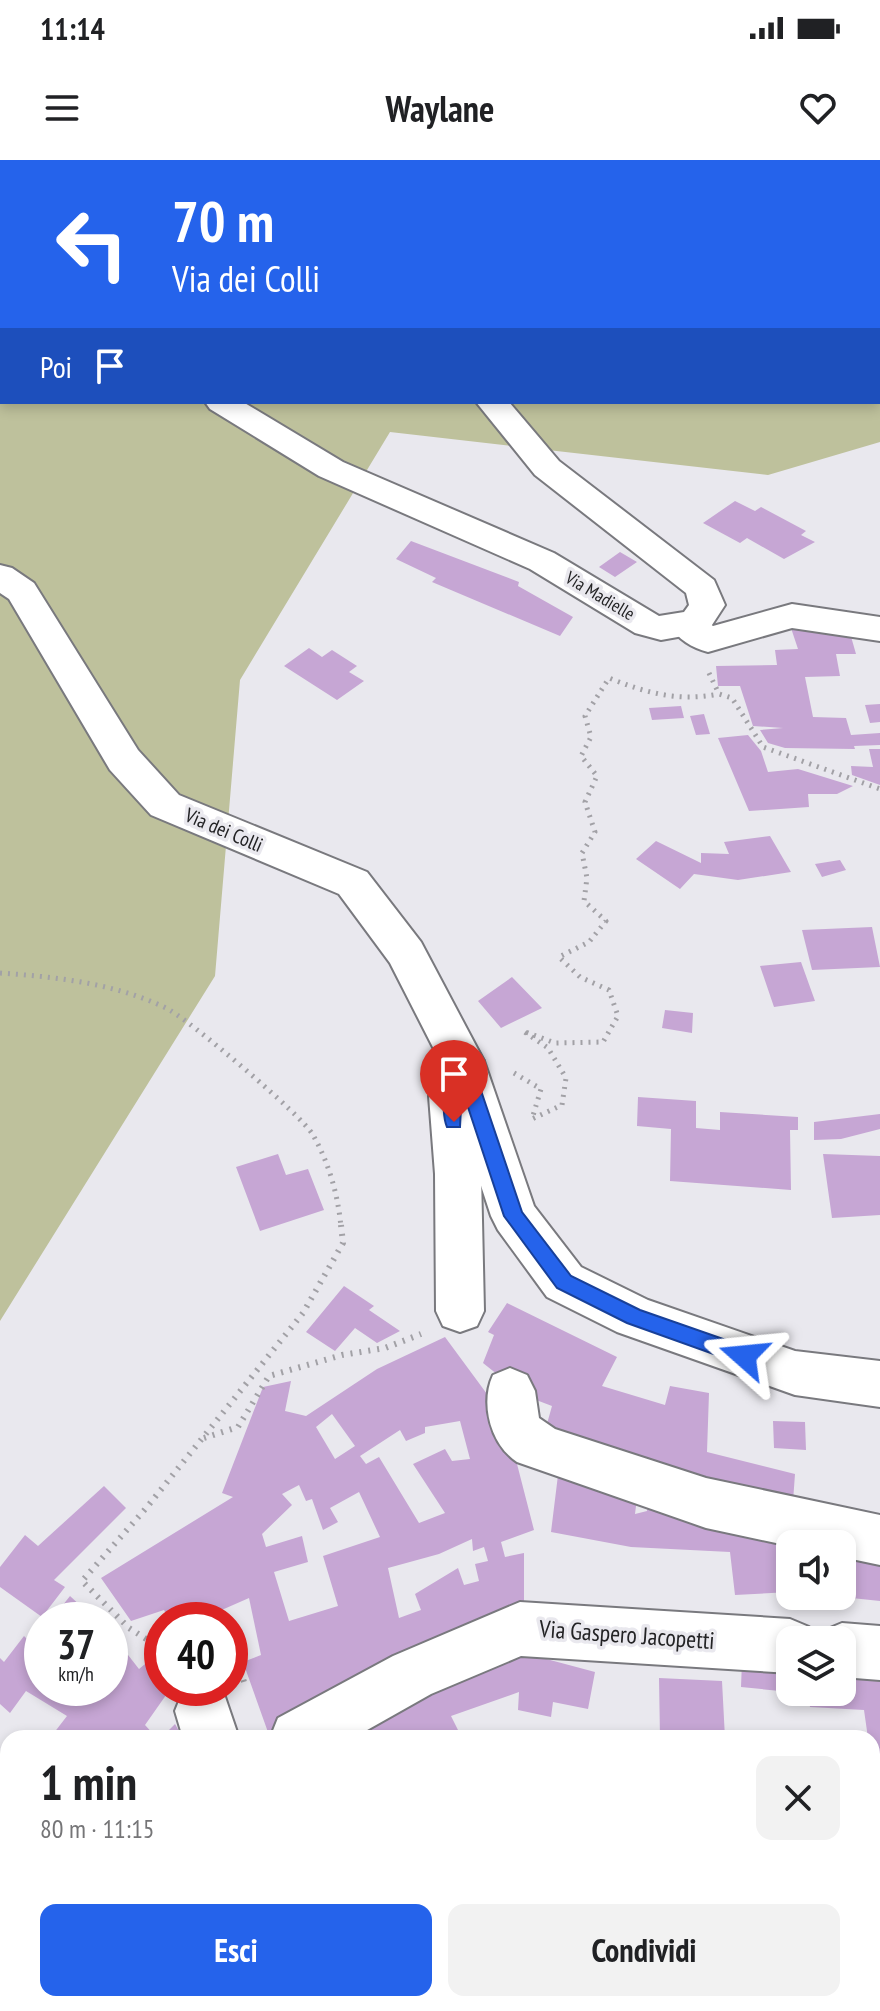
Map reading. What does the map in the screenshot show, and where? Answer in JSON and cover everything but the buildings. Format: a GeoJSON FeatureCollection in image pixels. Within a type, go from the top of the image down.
{"type":"FeatureCollection","features":[{"type":"Feature","properties":{"kind":"street","name":"Via Madielle"},"geometry":{"type":"LineString","coordinates":[[224,404],[331,469],[542,561],[648,625],[661,628],[687,625],[708,640],[792,616],[880,629]]}},
{"type":"Feature","properties":{"kind":"street"},"geometry":{"type":"LineString","coordinates":[[494,404],[547,468],[702,588],[707,605],[697,620],[687,625]]}},
{"type":"Feature","properties":{"kind":"street","name":"Via dei Colli"},"geometry":{"type":"LineString","coordinates":[[0,576],[22,591],[124,760],[165,805],[353,883],[406,953],[462,1061],[514,1216],[564,1282],[634,1317],[795,1373],[880,1384]]}},
{"type":"Feature","properties":{"kind":"street"},"geometry":{"type":"LineString","coordinates":[[460,1311],[458,1174],[451,1096],[462,1061]]}},
{"type":"Feature","properties":{"kind":"street"},"geometry":{"type":"LineString","coordinates":[[510,1391],[518,1432],[524,1441],[535,1446],[706,1503],[880,1540]]}},
{"type":"Feature","properties":{"kind":"street","name":"Via Gaspero Jacopetti"},"geometry":{"type":"LineString","coordinates":[[312,1730],[412,1675],[520,1629],[776,1645]]}},
{"type":"Feature","properties":{"kind":"street"},"geometry":{"type":"LineString","coordinates":[[856,1651],[880,1653]]}},
{"type":"Feature","properties":{"kind":"path"},"geometry":{"type":"LineString","coordinates":[[462,1061],[511,1072],[541,1089],[532,1119],[562,1105],[566,1078],[548,1048],[523,1031],[555,1043],[603,1042],[618,1016],[609,990],[580,977],[559,957],[589,942],[606,921],[584,901],[587,878],[582,853],[595,832],[585,802],[597,776],[581,756],[591,737],[585,716],[609,678],[669,699],[699,699],[719,694],[732,698],[763,747],[880,789]]}},
{"type":"Feature","properties":{"kind":"path"},"geometry":{"type":"LineString","coordinates":[[0,973],[77,979],[167,1008],[209,1039],[312,1132],[338,1196],[343,1243],[303,1313],[82,1581],[129,1628],[144,1638]]}},
{"type":"Feature","properties":{"kind":"path"},"geometry":{"type":"LineString","coordinates":[[202,1439],[238,1427],[269,1376],[342,1355],[385,1348],[418,1336],[460,1311]]}},
{"type":"Feature","properties":{"kind":"green space"},"geometry":{"type":"Polygon","coordinates":[[[0,404],[880,404],[880,442],[768,475],[390,432],[240,680],[215,976],[0,1321],[0,404]]]}},
{"type":"Feature","properties":{"kind":"route"},"geometry":{"type":"LineString","coordinates":[[454,1122],[451,1096],[462,1061],[514,1216],[564,1282],[634,1317],[744,1356]]}}]}
